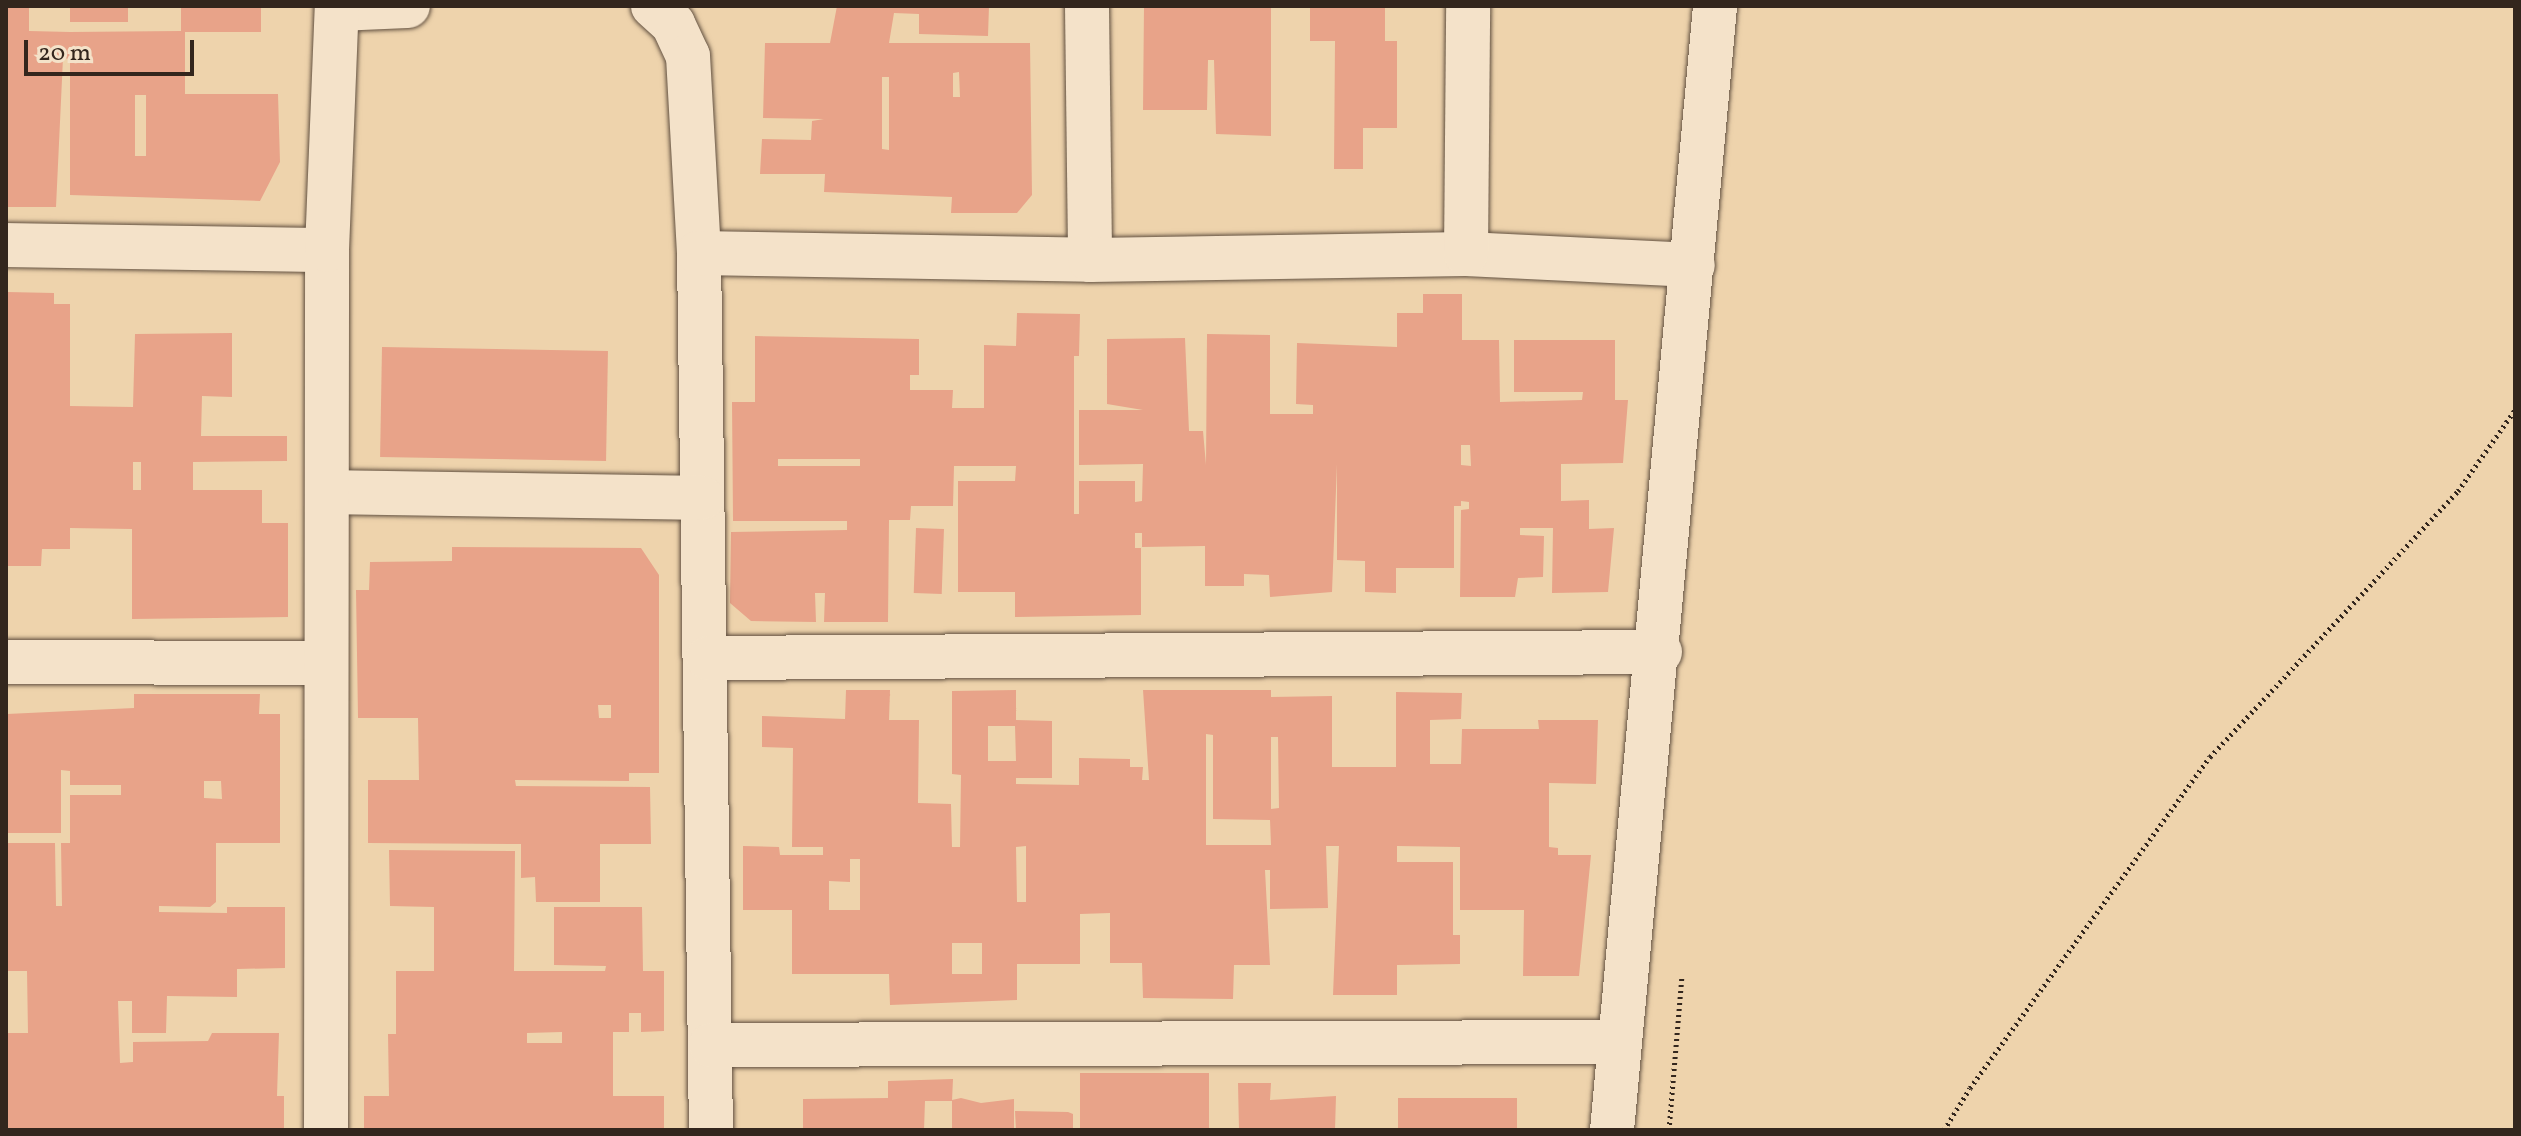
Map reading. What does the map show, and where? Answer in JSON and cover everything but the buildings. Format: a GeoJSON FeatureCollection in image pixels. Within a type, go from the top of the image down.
{"type":"FeatureCollection","features":[{"type":"Feature","properties":{"kind":"street"},"geometry":{"type":"LineString","coordinates":[[326,1130],[324,663],[329,492],[327,250],[337,7],[408,6]]}},
{"type":"Feature","properties":{"kind":"street"},"geometry":{"type":"LineString","coordinates":[[653,6],[673,24],[688,56],[699,253],[702,498],[708,658],[711,1130]]}},
{"type":"Feature","properties":{"kind":"street"},"geometry":{"type":"LineString","coordinates":[[1087,6],[1090,260]]}},
{"type":"Feature","properties":{"kind":"street"},"geometry":{"type":"LineString","coordinates":[[1466,254],[1468,6]]}},
{"type":"Feature","properties":{"kind":"street"},"geometry":{"type":"LineString","coordinates":[[1612,1130],[1618,1042],[1660,652],[1715,6]]}},
{"type":"Feature","properties":{"kind":"street"},"geometry":{"type":"LineString","coordinates":[[6,245],[327,250]]}},
{"type":"Feature","properties":{"kind":"street"},"geometry":{"type":"LineString","coordinates":[[699,253],[1090,260],[1466,254],[1693,265]]}},
{"type":"Feature","properties":{"kind":"street"},"geometry":{"type":"LineString","coordinates":[[329,492],[702,498]]}},
{"type":"Feature","properties":{"kind":"street"},"geometry":{"type":"LineString","coordinates":[[708,658],[1660,652]]}},
{"type":"Feature","properties":{"kind":"street"},"geometry":{"type":"LineString","coordinates":[[6,662],[324,663]]}},
{"type":"Feature","properties":{"kind":"street"},"geometry":{"type":"LineString","coordinates":[[711,1045],[1618,1042]]}},
{"type":"Feature","properties":{"kind":"path"},"geometry":{"type":"LineString","coordinates":[[1944,1130],[1970,1088],[2210,757],[2458,491],[2515,410]]}}]}
